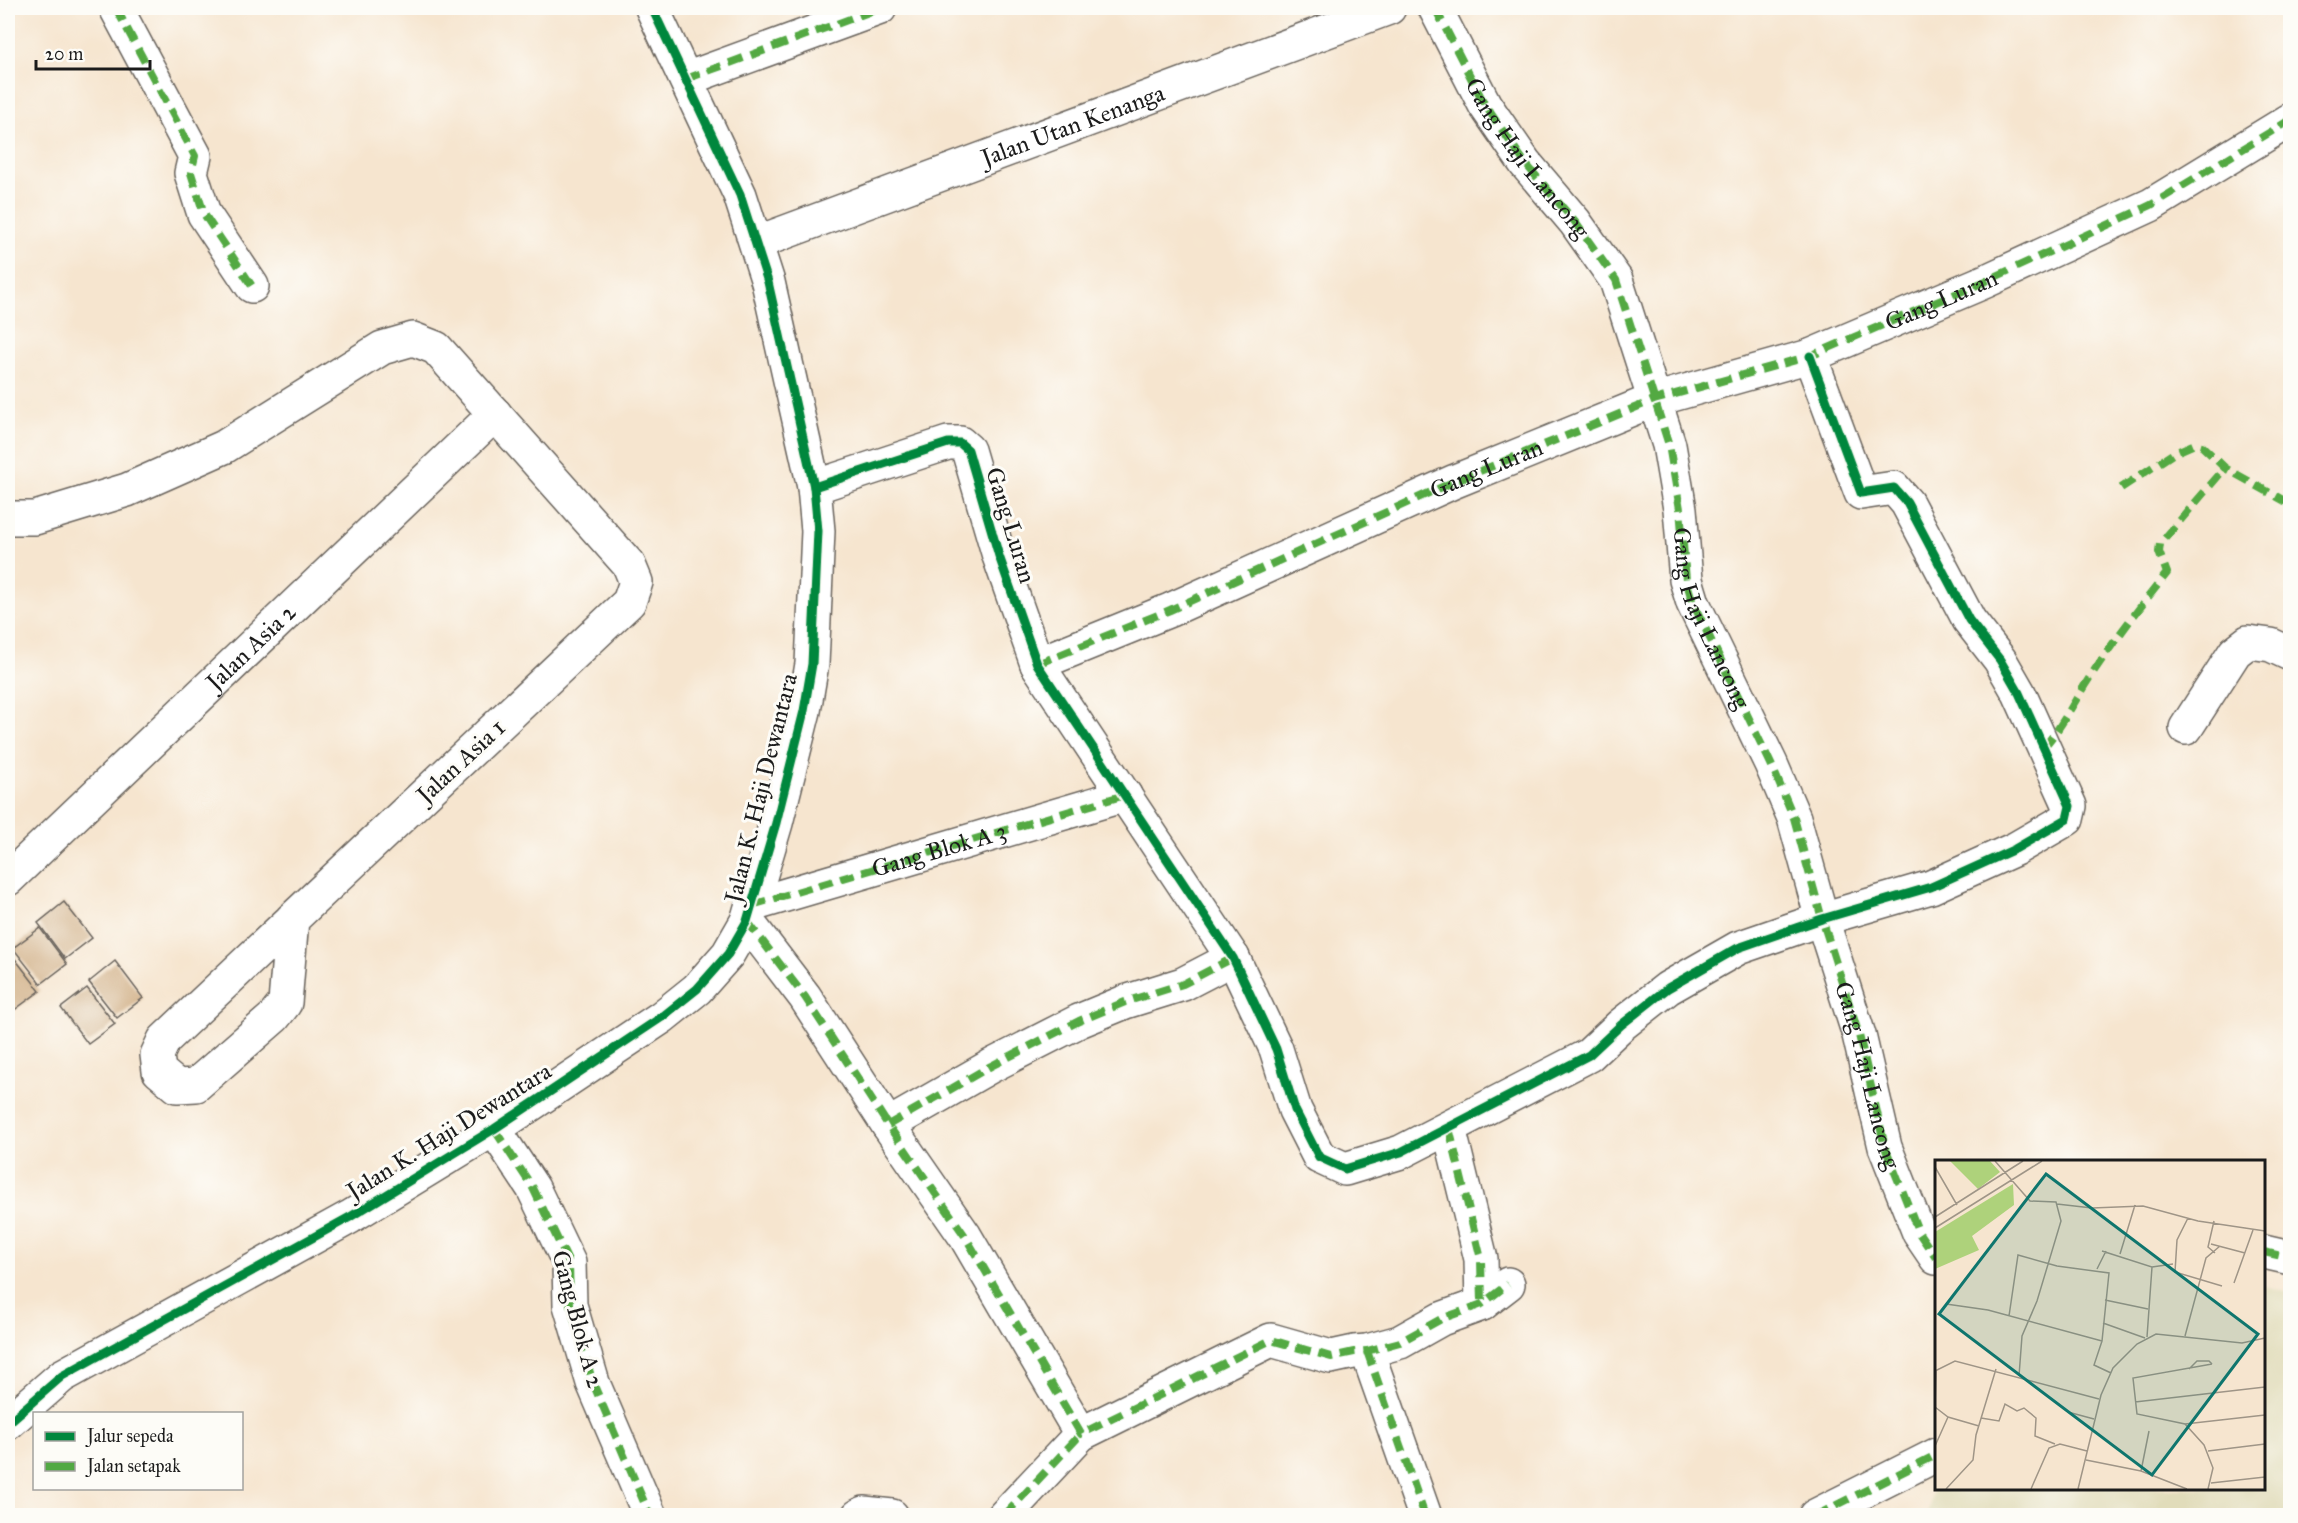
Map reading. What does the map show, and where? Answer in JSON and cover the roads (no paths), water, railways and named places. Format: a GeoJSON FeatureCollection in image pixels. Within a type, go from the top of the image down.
{"type":"FeatureCollection","features":[{"type":"Feature","properties":{"kind":"street"},"geometry":{"type":"LineString","coordinates":[[116,8],[195,156],[191,173],[204,214],[252,286]]}},
{"type":"Feature","properties":{"kind":"street","name":"Jalan K. Haji Dewantara"},"geometry":{"type":"LineString","coordinates":[[8,1423],[62,1376],[350,1217],[495,1129],[662,1017],[698,989],[728,954],[749,913],[776,822],[804,711],[812,664],[818,531],[814,487],[768,282],[740,195],[652,8]]}},
{"type":"Feature","properties":{"kind":"street"},"geometry":{"type":"LineString","coordinates":[[686,79],[880,8]]}},
{"type":"Feature","properties":{"kind":"street","name":"Jalan Utan Kenanga"},"geometry":{"type":"LineString","coordinates":[[756,243],[1389,8]]}},
{"type":"Feature","properties":{"kind":"street","name":"Gang Haji Lancong"},"geometry":{"type":"LineString","coordinates":[[1435,8],[1485,105],[1525,163],[1575,222],[1616,280],[1669,444],[1680,509],[1686,580],[1693,603],[1771,764],[1794,818],[1822,919],[1859,1035],[1886,1147],[1919,1233],[1935,1257]]}},
{"type":"Feature","properties":{"kind":"street","name":"Gang Luran"},"geometry":{"type":"LineString","coordinates":[[814,487],[948,443],[960,443],[968,450],[999,555],[1037,663],[1170,610],[1453,482],[1654,400],[1810,356],[1986,281],[2151,205],[2290,120]]}},
{"type":"Feature","properties":{"kind":"street"},"geometry":{"type":"LineString","coordinates":[[8,544],[21,518],[127,490],[224,447],[382,348],[413,339],[436,348],[495,414]]}},
{"type":"Feature","properties":{"kind":"street"},"geometry":{"type":"LineString","coordinates":[[1037,663],[1233,958],[1276,1049],[1295,1110],[1319,1157],[1345,1169],[1401,1152],[1589,1055],[1621,1025],[1668,988],[1738,948],[1822,919],[1931,886],[2015,849],[2067,819],[2070,806],[2019,693],[2001,660],[1969,620],[1907,503],[1894,488],[1861,493],[1810,356]]}},
{"type":"Feature","properties":{"kind":"street","name":"Jalan Asia 1"},"geometry":{"type":"LineString","coordinates":[[292,919],[285,1003],[274,1017],[196,1085],[177,1086],[159,1071],[157,1055],[164,1040],[292,919],[630,602],[636,582],[629,565],[495,414]]}},
{"type":"Feature","properties":{"kind":"street","name":"Jalan Asia 2"},"geometry":{"type":"LineString","coordinates":[[8,879],[495,414]]}},
{"type":"Feature","properties":{"kind":"street"},"geometry":{"type":"LineString","coordinates":[[2186,728],[2235,652],[2248,642],[2271,645],[2290,654]]}},
{"type":"Feature","properties":{"kind":"street","name":"Gang Blok A 3"},"geometry":{"type":"LineString","coordinates":[[749,913],[1125,795]]}},
{"type":"Feature","properties":{"kind":"street"},"geometry":{"type":"LineString","coordinates":[[749,913],[964,1236],[1081,1434]]}},
{"type":"Feature","properties":{"kind":"street"},"geometry":{"type":"LineString","coordinates":[[888,1125],[991,1066],[1079,1021],[1125,1002],[1183,984],[1233,958]]}},
{"type":"Feature","properties":{"kind":"street"},"geometry":{"type":"LineString","coordinates":[[1449,1128],[1481,1259],[1482,1304]]}},
{"type":"Feature","properties":{"kind":"street","name":"Gang Blok A 2"},"geometry":{"type":"LineString","coordinates":[[495,1129],[532,1188],[569,1263],[570,1305],[593,1383],[650,1515]]}},
{"type":"Feature","properties":{"kind":"street"},"geometry":{"type":"LineString","coordinates":[[2265,1252],[2290,1258]]}},
{"type":"Feature","properties":{"kind":"street"},"geometry":{"type":"LineString","coordinates":[[1004,1515],[1081,1434],[1271,1340],[1331,1357],[1367,1351],[1400,1342],[1441,1319],[1482,1304],[1508,1284]]}},
{"type":"Feature","properties":{"kind":"street"},"geometry":{"type":"LineString","coordinates":[[1367,1351],[1425,1515]]}},
{"type":"Feature","properties":{"kind":"street"},"geometry":{"type":"LineString","coordinates":[[1815,1515],[1935,1455]]}},
{"type":"Feature","properties":{"kind":"street"},"geometry":{"type":"LineString","coordinates":[[858,1515],[864,1513],[892,1515]]}}]}
